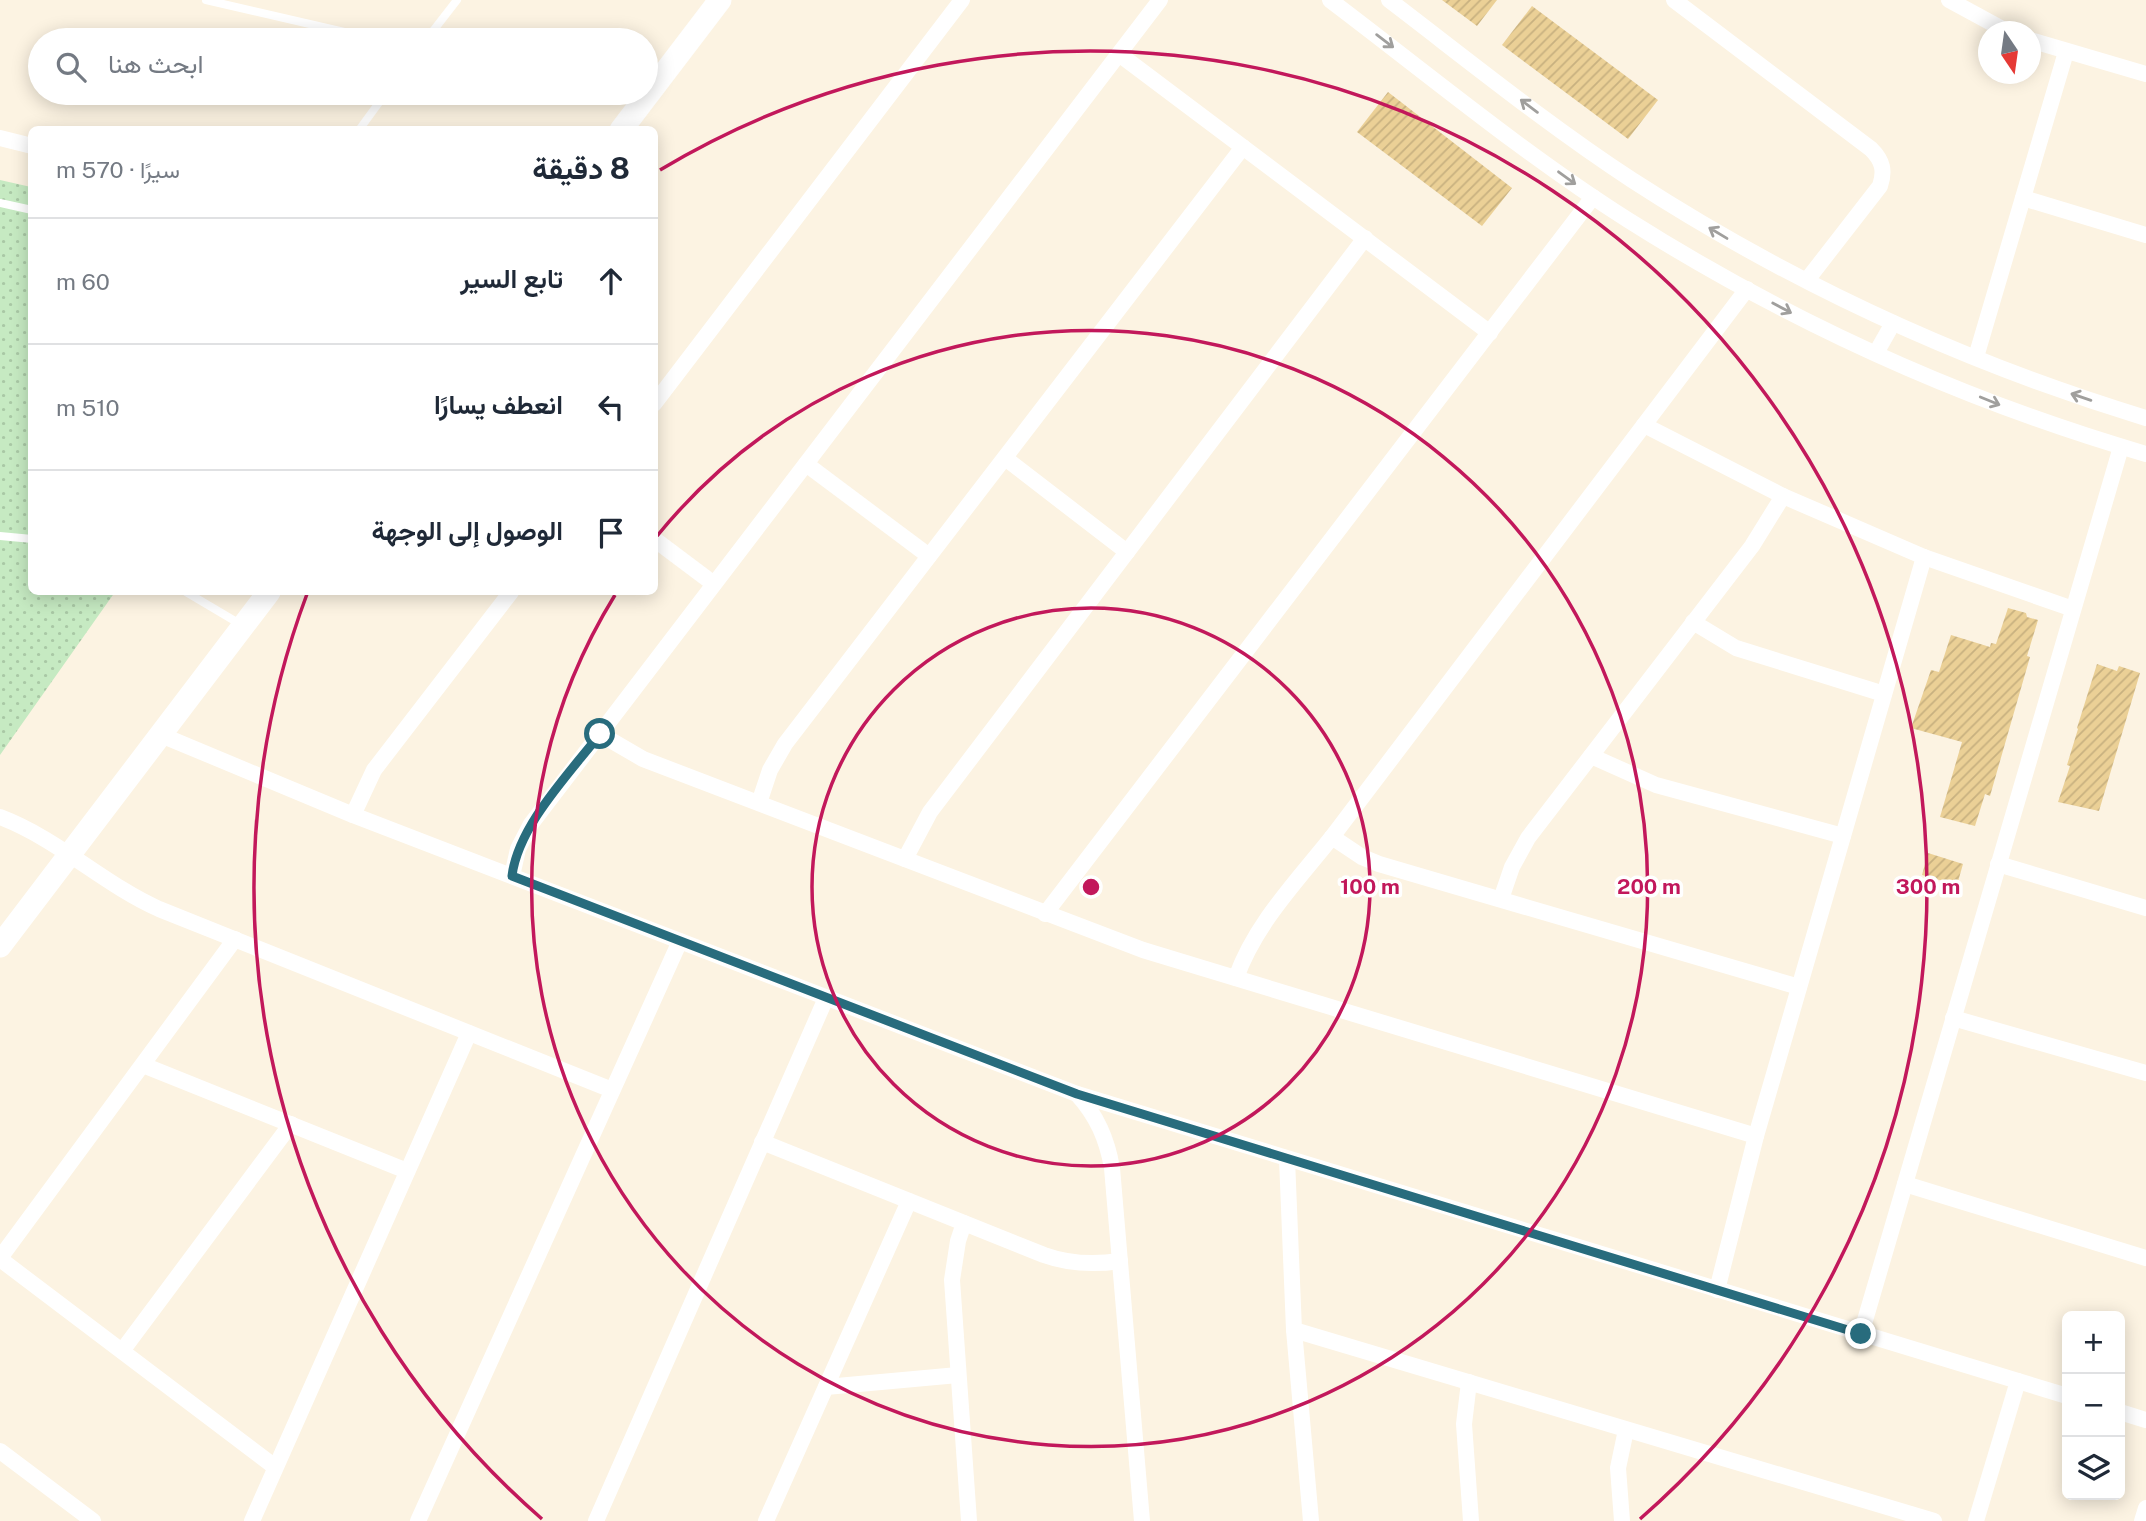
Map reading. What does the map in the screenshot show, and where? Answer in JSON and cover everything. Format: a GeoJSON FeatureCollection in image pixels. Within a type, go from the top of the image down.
{"type":"FeatureCollection","features":[{"type":"Feature","properties":{"kind":"street"},"geometry":{"type":"LineString","coordinates":[[658,81],[720,0]]}},
{"type":"Feature","properties":{"kind":"street"},"geometry":{"type":"LineString","coordinates":[[658,399],[962,0]]}},
{"type":"Feature","properties":{"kind":"street"},"geometry":{"type":"LineString","coordinates":[[512,876],[516,855],[524,836],[1160,0]]}},
{"type":"Feature","properties":{"kind":"street"},"geometry":{"type":"LineString","coordinates":[[1331,0],[1593,197],[1747,289],[1807,321],[1877,353],[2000,404],[2146,454]]}},
{"type":"Feature","properties":{"kind":"street"},"geometry":{"type":"LineString","coordinates":[[1389,0],[1551,123],[1630,179],[1733,242],[1892,323],[1976,358],[2146,418]]}},
{"type":"Feature","properties":{"kind":"street"},"geometry":{"type":"LineString","coordinates":[[1674,0],[1871,149],[1881,163],[1883,171],[1880,186],[1807,280]]}},
{"type":"Feature","properties":{"kind":"street"},"geometry":{"type":"LineString","coordinates":[[1948,0],[1987,21]]}},
{"type":"Feature","properties":{"kind":"street"},"geometry":{"type":"LineString","coordinates":[[2041,43],[2146,74]]}},
{"type":"Feature","properties":{"kind":"street"},"geometry":{"type":"LineString","coordinates":[[1976,358],[2066,52]]}},
{"type":"Feature","properties":{"kind":"street"},"geometry":{"type":"LineString","coordinates":[[1119,54],[1490,332]]}},
{"type":"Feature","properties":{"kind":"street"},"geometry":{"type":"LineString","coordinates":[[624,126],[640,105]]}},
{"type":"Feature","properties":{"kind":"street"},"geometry":{"type":"LineString","coordinates":[[0,138],[28,145]]}},
{"type":"Feature","properties":{"kind":"street"},"geometry":{"type":"LineString","coordinates":[[759,803],[770,770],[785,744],[1243,147]]}},
{"type":"Feature","properties":{"kind":"street"},"geometry":{"type":"LineString","coordinates":[[1045,914],[1593,197]]}},
{"type":"Feature","properties":{"kind":"street"},"geometry":{"type":"LineString","coordinates":[[2023,198],[2146,234]]}},
{"type":"Feature","properties":{"kind":"street"},"geometry":{"type":"LineString","coordinates":[[905,859],[930,812],[1365,238]]}},
{"type":"Feature","properties":{"kind":"street"},"geometry":{"type":"LineString","coordinates":[[1236,978],[1255,935],[1747,289]]}},
{"type":"Feature","properties":{"kind":"street"},"geometry":{"type":"LineString","coordinates":[[1877,353],[1892,323]]}},
{"type":"Feature","properties":{"kind":"street"},"geometry":{"type":"LineString","coordinates":[[1644,425],[1783,496],[1924,558],[2073,609]]}},
{"type":"Feature","properties":{"kind":"street"},"geometry":{"type":"LineString","coordinates":[[1861,1334],[2121,447]]}},
{"type":"Feature","properties":{"kind":"street"},"geometry":{"type":"LineString","coordinates":[[1005,458],[1127,552]]}},
{"type":"Feature","properties":{"kind":"street"},"geometry":{"type":"LineString","coordinates":[[806,464],[929,556]]}},
{"type":"Feature","properties":{"kind":"street"},"geometry":{"type":"LineString","coordinates":[[1501,899],[1512,867],[1528,838],[1758,537],[1783,496]]}},
{"type":"Feature","properties":{"kind":"street"},"geometry":{"type":"LineString","coordinates":[[658,542],[714,584]]}},
{"type":"Feature","properties":{"kind":"street"},"geometry":{"type":"LineString","coordinates":[[1717,1290],[1756,1136],[1924,558]]}},
{"type":"Feature","properties":{"kind":"street"},"geometry":{"type":"LineString","coordinates":[[0,946],[267,595]]}},
{"type":"Feature","properties":{"kind":"street"},"geometry":{"type":"LineString","coordinates":[[353,815],[374,770],[509,595]]}},
{"type":"Feature","properties":{"kind":"street"},"geometry":{"type":"LineString","coordinates":[[1693,622],[1736,648],[1884,694]]}},
{"type":"Feature","properties":{"kind":"street"},"geometry":{"type":"LineString","coordinates":[[600,734],[636,755],[1045,914],[1167,958],[1756,1136]]}},
{"type":"Feature","properties":{"kind":"street"},"geometry":{"type":"LineString","coordinates":[[161,735],[353,815],[1077,1094],[2062,1394]]}},
{"type":"Feature","properties":{"kind":"street"},"geometry":{"type":"LineString","coordinates":[[1591,756],[1656,785],[1843,836]]}},
{"type":"Feature","properties":{"kind":"street"},"geometry":{"type":"LineString","coordinates":[[0,817],[36,832],[136,898],[612,1090]]}},
{"type":"Feature","properties":{"kind":"street"},"geometry":{"type":"LineString","coordinates":[[1332,837],[1362,857],[1379,864],[1799,987]]}},
{"type":"Feature","properties":{"kind":"street"},"geometry":{"type":"LineString","coordinates":[[1998,864],[2146,908]]}},
{"type":"Feature","properties":{"kind":"street"},"geometry":{"type":"LineString","coordinates":[[235,940],[0,1258],[275,1468]]}},
{"type":"Feature","properties":{"kind":"street"},"geometry":{"type":"LineString","coordinates":[[418,1521],[680,941]]}},
{"type":"Feature","properties":{"kind":"street"},"geometry":{"type":"LineString","coordinates":[[596,1521],[826,998]]}},
{"type":"Feature","properties":{"kind":"street"},"geometry":{"type":"LineString","coordinates":[[1953,1018],[2146,1073]]}},
{"type":"Feature","properties":{"kind":"street"},"geometry":{"type":"LineString","coordinates":[[251,1521],[469,1033]]}},
{"type":"Feature","properties":{"kind":"street"},"geometry":{"type":"LineString","coordinates":[[143,1065],[407,1171]]}},
{"type":"Feature","properties":{"kind":"street"},"geometry":{"type":"LineString","coordinates":[[1077,1094],[1097,1121],[1109,1152],[1142,1521]]}},
{"type":"Feature","properties":{"kind":"street"},"geometry":{"type":"LineString","coordinates":[[122,1351],[291,1124]]}},
{"type":"Feature","properties":{"kind":"street"},"geometry":{"type":"LineString","coordinates":[[762,1142],[1059,1260],[1089,1264],[1120,1261]]}},
{"type":"Feature","properties":{"kind":"street"},"geometry":{"type":"LineString","coordinates":[[1287,1159],[1294,1330],[1311,1521]]}},
{"type":"Feature","properties":{"kind":"street"},"geometry":{"type":"LineString","coordinates":[[1905,1184],[2146,1258]]}},
{"type":"Feature","properties":{"kind":"street"},"geometry":{"type":"LineString","coordinates":[[766,1521],[909,1201]]}},
{"type":"Feature","properties":{"kind":"street"},"geometry":{"type":"LineString","coordinates":[[964,1223],[952,1280],[964,1520]]}},
{"type":"Feature","properties":{"kind":"street"},"geometry":{"type":"LineString","coordinates":[[1294,1330],[1934,1521]]}},
{"type":"Feature","properties":{"kind":"street"},"geometry":{"type":"LineString","coordinates":[[826,1387],[958,1375]]}},
{"type":"Feature","properties":{"kind":"street"},"geometry":{"type":"LineString","coordinates":[[1976,1521],[2018,1381]]}},
{"type":"Feature","properties":{"kind":"street"},"geometry":{"type":"LineString","coordinates":[[1469,1382],[1464,1424],[1471,1521]]}},
{"type":"Feature","properties":{"kind":"street"},"geometry":{"type":"LineString","coordinates":[[2125,1414],[2146,1420]]}},
{"type":"Feature","properties":{"kind":"street"},"geometry":{"type":"LineString","coordinates":[[1622,1521],[1618,1468],[1626,1430]]}},
{"type":"Feature","properties":{"kind":"street"},"geometry":{"type":"LineString","coordinates":[[0,1451],[93,1521]]}},
{"type":"Feature","properties":{"kind":"street"},"geometry":{"type":"LineString","coordinates":[[2142,1521],[2146,1508]]}},
{"type":"Feature","properties":{"kind":"lane"},"geometry":{"type":"LineString","coordinates":[[206,0],[327,28]]}},
{"type":"Feature","properties":{"kind":"lane"},"geometry":{"type":"LineString","coordinates":[[435,28],[457,0]]}},
{"type":"Feature","properties":{"kind":"lane"},"geometry":{"type":"LineString","coordinates":[[362,126],[377,105]]}},
{"type":"Feature","properties":{"kind":"lane"},"geometry":{"type":"LineString","coordinates":[[0,203],[28,209]]}},
{"type":"Feature","properties":{"kind":"lane"},"geometry":{"type":"LineString","coordinates":[[0,536],[28,539]]}},
{"type":"Feature","properties":{"kind":"lane"},"geometry":{"type":"LineString","coordinates":[[191,595],[243,626]]}},
{"type":"Feature","properties":{"kind":"green space"},"geometry":{"type":"Polygon","coordinates":[[[0,180],[28,186],[28,595],[113,595],[0,755],[0,180]]]}},
{"type":"Feature","properties":{"kind":"building"},"geometry":{"type":"Polygon","coordinates":[[[1442,0],[1497,0],[1477,26],[1442,0]]]}},
{"type":"Feature","properties":{"kind":"building"},"geometry":{"type":"Polygon","coordinates":[[[1532,6],[1658,100],[1628,139],[1502,45],[1532,6]]]}},
{"type":"Feature","properties":{"kind":"building"},"geometry":{"type":"Polygon","coordinates":[[[1388,92],[1512,188],[1482,226],[1357,132],[1388,92]]]}},
{"type":"Feature","properties":{"kind":"building"},"geometry":{"type":"Polygon","coordinates":[[[2008,608],[2038,620],[1990,796],[1985,794],[1975,826],[1940,817],[1962,742],[1911,728],[1931,670],[1939,672],[1951,635],[1990,647],[1991,643],[1996,644],[2008,608]]]}},
{"type":"Feature","properties":{"kind":"building"},"geometry":{"type":"Polygon","coordinates":[[[2097,664],[2117,671],[2119,666],[2140,673],[2099,811],[2058,802],[2097,664]]]}},
{"type":"Feature","properties":{"kind":"building"},"geometry":{"type":"Polygon","coordinates":[[[1928,853],[1963,864],[1957,885],[1922,875],[1928,853]]]}},
{"type":"Feature","properties":{"kind":"route"},"geometry":{"type":"LineString","coordinates":[[600,734],[531,824],[518,849],[512,876],[1077,1094],[1861,1334]]}}]}
